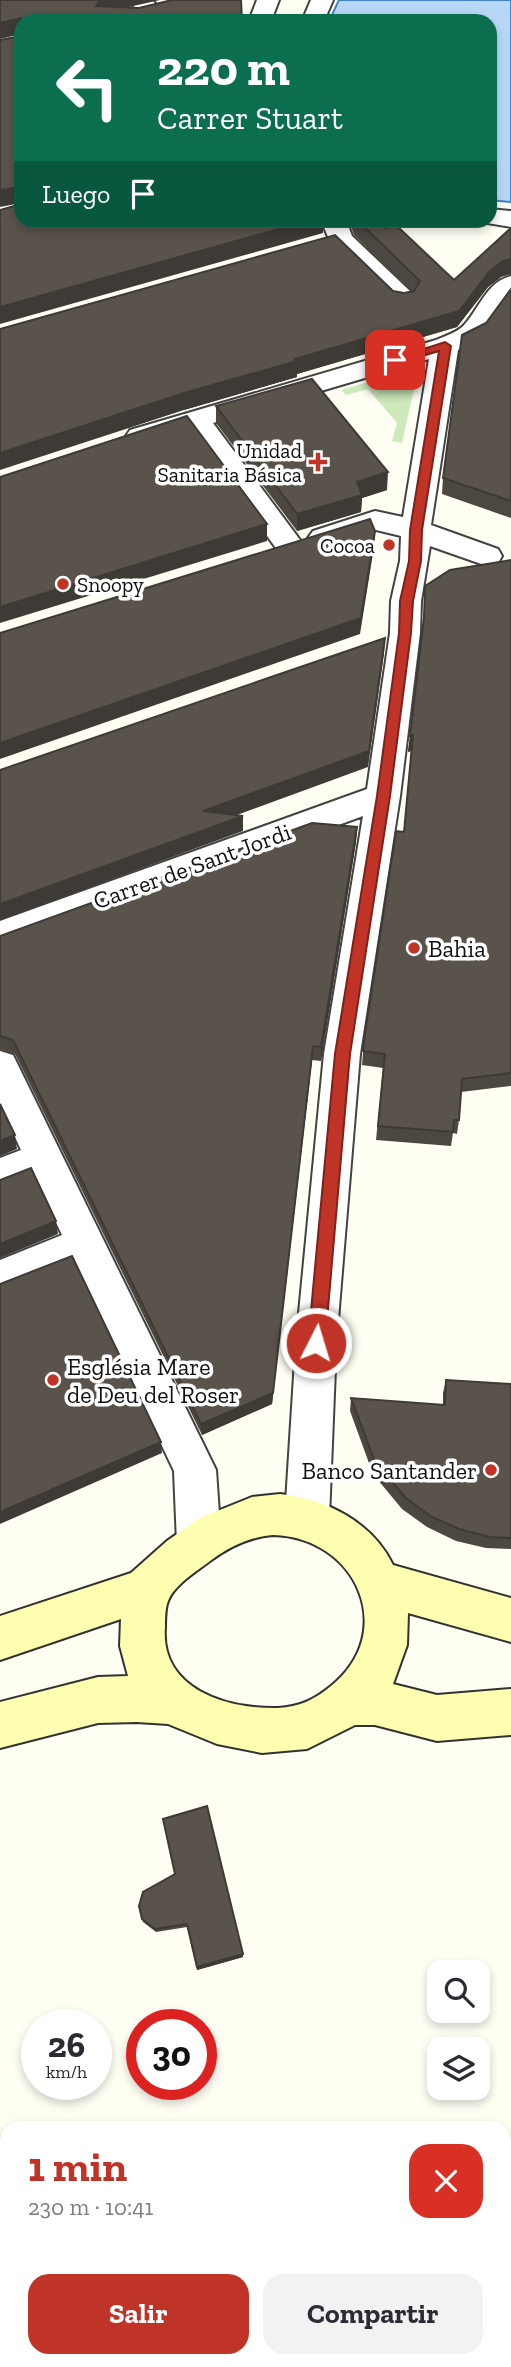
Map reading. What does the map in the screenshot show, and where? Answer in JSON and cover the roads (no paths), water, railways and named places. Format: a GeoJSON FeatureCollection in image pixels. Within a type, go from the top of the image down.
{"type":"FeatureCollection","features":[{"type":"Feature","properties":{"kind":"main road"},"geometry":{"type":"LineString","coordinates":[[0,1638],[148,1588],[170,1565],[199,1543],[232,1525],[266,1514],[307,1518],[337,1532],[365,1555],[379,1581],[386,1608],[386,1637],[378,1667],[349,1702],[308,1726],[281,1730],[258,1729],[210,1719],[169,1701],[137,1699],[98,1700],[0,1725]]}},
{"type":"Feature","properties":{"kind":"main road"},"geometry":{"type":"LineString","coordinates":[[379,1581],[399,1590],[511,1620]]}},
{"type":"Feature","properties":{"kind":"main road"},"geometry":{"type":"LineString","coordinates":[[148,1588],[140,1647],[145,1665],[169,1701]]}},
{"type":"Feature","properties":{"kind":"main road"},"geometry":{"type":"LineString","coordinates":[[349,1702],[375,1702],[437,1718],[511,1712]]}},
{"type":"Feature","properties":{"kind":"street"},"geometry":{"type":"LineString","coordinates":[[314,247],[336,230],[404,299]]}},
{"type":"Feature","properties":{"kind":"street"},"geometry":{"type":"LineString","coordinates":[[307,1518],[316,1343],[342,1054],[383,796],[392,638],[406,601],[417,533],[459,339],[511,284]]}},
{"type":"Feature","properties":{"kind":"street"},"geometry":{"type":"LineString","coordinates":[[117,444],[459,339]]}},
{"type":"Feature","properties":{"kind":"street"},"geometry":{"type":"LineString","coordinates":[[195,418],[278,552],[375,520],[417,533],[503,551]]}},
{"type":"Feature","properties":{"kind":"street"},"geometry":{"type":"LineString","coordinates":[[417,533],[503,551]]}},
{"type":"Feature","properties":{"kind":"street","name":"Carrer de Sant Jordi"},"geometry":{"type":"LineString","coordinates":[[0,935],[383,796]]}},
{"type":"Feature","properties":{"kind":"street"},"geometry":{"type":"LineString","coordinates":[[0,1066],[195,1470],[199,1543]]}},
{"type":"Feature","properties":{"kind":"street"},"geometry":{"type":"LineString","coordinates":[[0,1175],[46,1157]]}},
{"type":"Feature","properties":{"kind":"street"},"geometry":{"type":"LineString","coordinates":[[0,1278],[87,1242]]}},
{"type":"Feature","properties":{"kind":"water"},"geometry":{"type":"Polygon","coordinates":[[[339,0],[511,0],[511,202],[497,201],[497,14],[332,14],[339,0]]]}},
{"type":"Feature","properties":{"kind":"place","name":"Unidad Sanitaria Básica"},"geometry":{"type":"Point","coordinates":[318,462]}},
{"type":"Feature","properties":{"kind":"place","name":"Cocoa"},"geometry":{"type":"Point","coordinates":[389,545]}},
{"type":"Feature","properties":{"kind":"place","name":"Snoopy"},"geometry":{"type":"Point","coordinates":[63,584]}},
{"type":"Feature","properties":{"kind":"place","name":"Bahia"},"geometry":{"type":"Point","coordinates":[414,948]}},
{"type":"Feature","properties":{"kind":"place","name":"Església Mare de Deu del Roser"},"geometry":{"type":"Point","coordinates":[53,1380]}},
{"type":"Feature","properties":{"kind":"place","name":"Banco Santander"},"geometry":{"type":"Point","coordinates":[491,1470]}}]}
